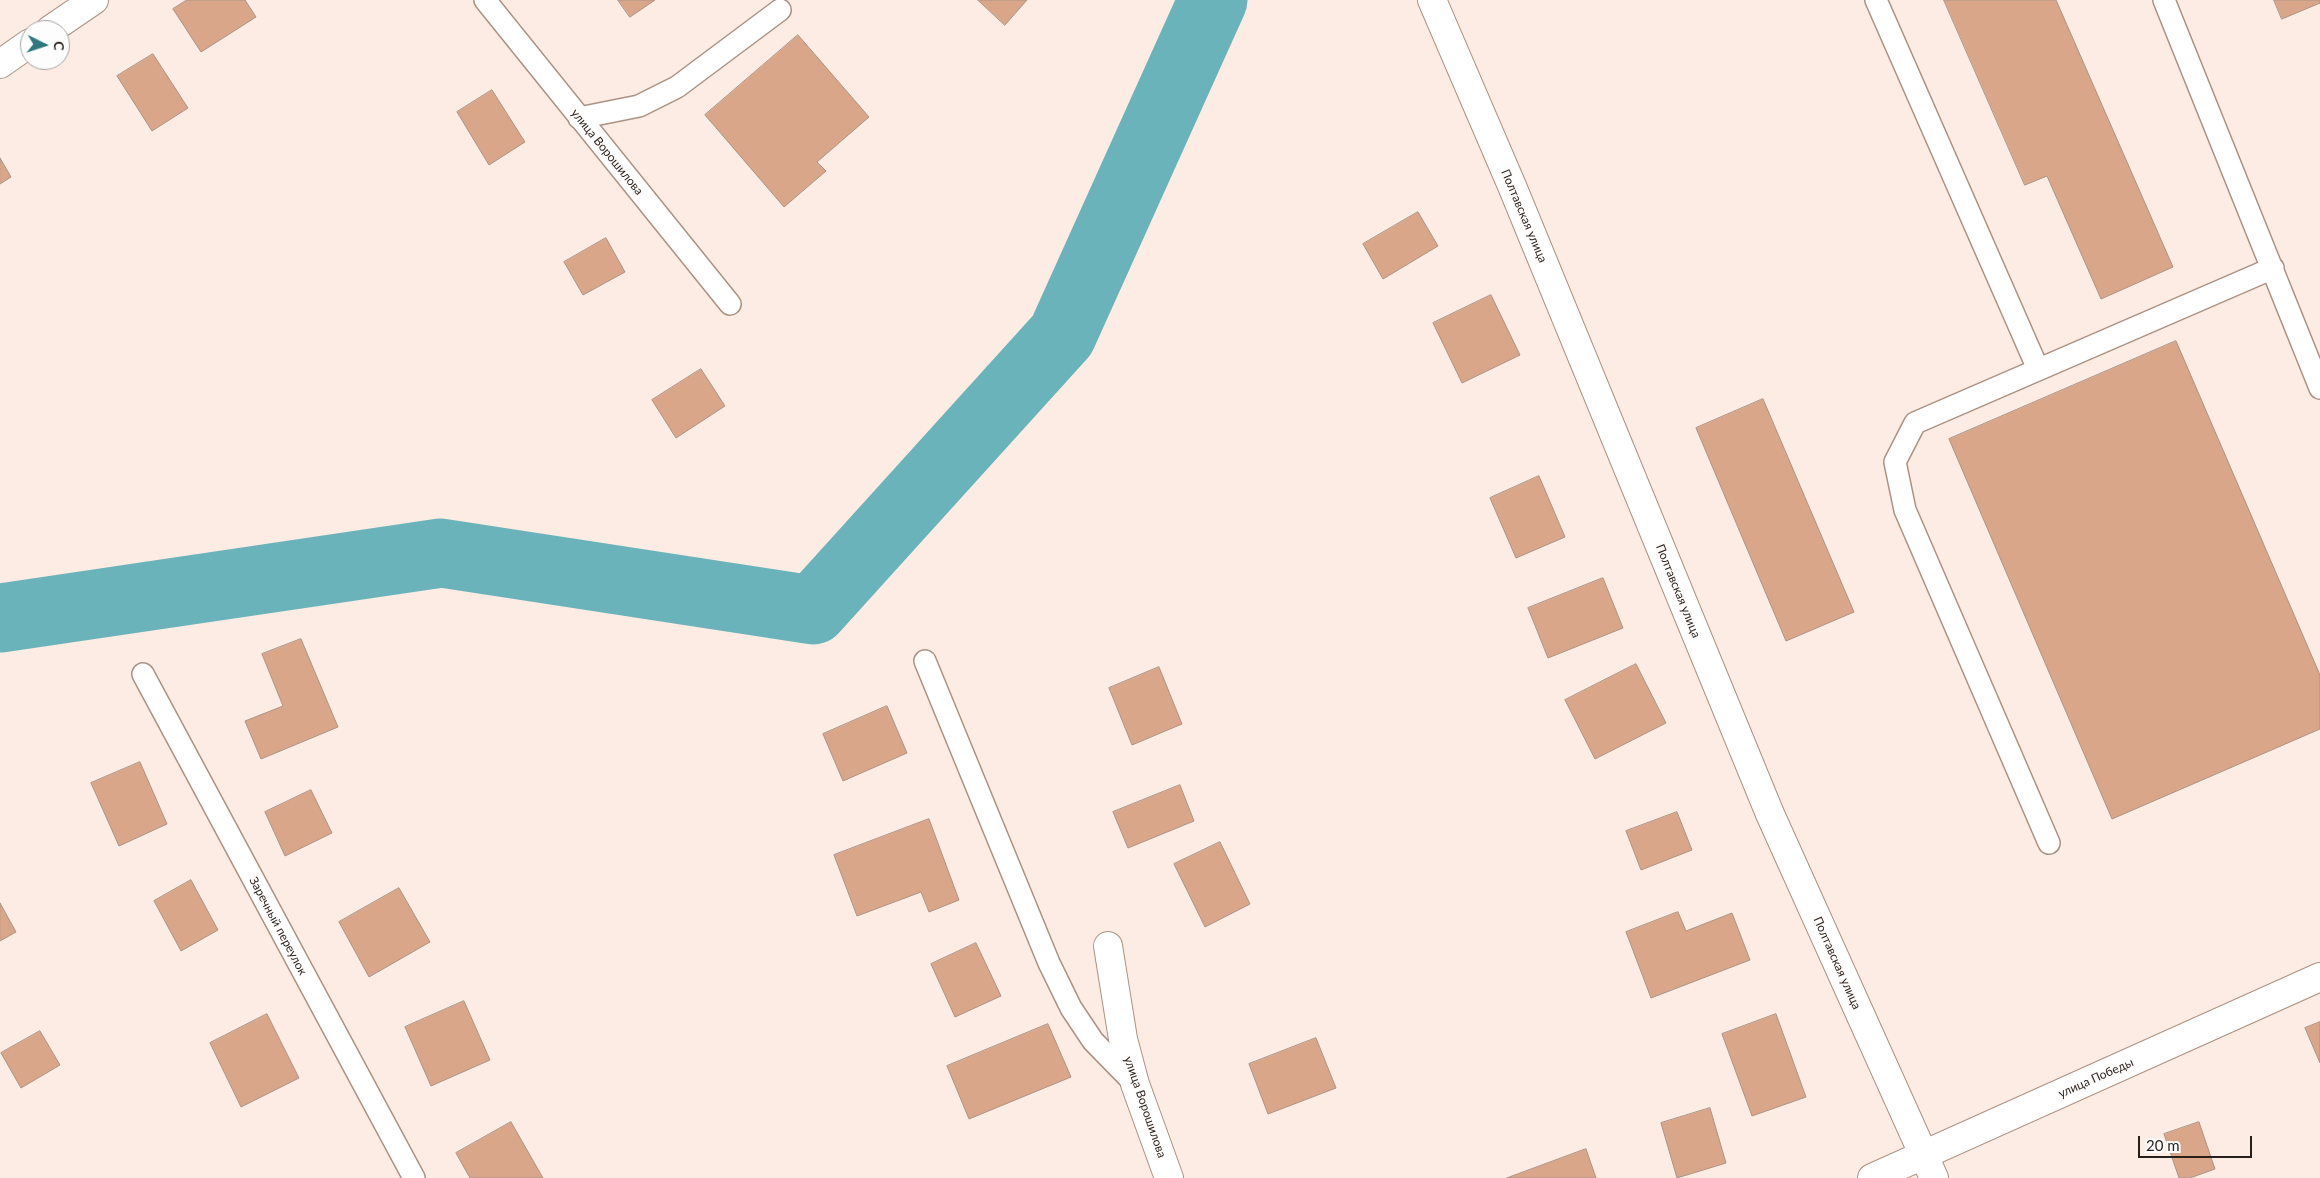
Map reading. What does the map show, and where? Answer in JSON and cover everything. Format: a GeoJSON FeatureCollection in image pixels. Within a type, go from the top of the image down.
{"type":"FeatureCollection","features":[{"type":"Feature","properties":{"kind":"street"},"geometry":{"type":"LineString","coordinates":[[65,20],[94,0]]}},
{"type":"Feature","properties":{"kind":"street","name":"Полтавская улица"},"geometry":{"type":"LineString","coordinates":[[1432,0],[1516,195],[1770,814],[1929,1167]]}},
{"type":"Feature","properties":{"kind":"street"},"geometry":{"type":"LineString","coordinates":[[0,64],[20,50]]}},
{"type":"Feature","properties":{"kind":"street","name":"улица Ворошилова"},"geometry":{"type":"LineString","coordinates":[[1108,946],[1123,1039],[1135,1084],[1170,1178]]}},
{"type":"Feature","properties":{"kind":"street","name":"улица Победы"},"geometry":{"type":"LineString","coordinates":[[1872,1178],[1929,1167],[2320,977]]}},
{"type":"Feature","properties":{"kind":"lane","name":"улица Ворошилова"},"geometry":{"type":"LineString","coordinates":[[485,0],[730,304]]}},
{"type":"Feature","properties":{"kind":"lane"},"geometry":{"type":"LineString","coordinates":[[1876,0],[2038,370]]}},
{"type":"Feature","properties":{"kind":"lane"},"geometry":{"type":"LineString","coordinates":[[2164,0],[2320,388]]}},
{"type":"Feature","properties":{"kind":"lane"},"geometry":{"type":"LineString","coordinates":[[579,118],[639,106],[677,88],[780,10]]}},
{"type":"Feature","properties":{"kind":"lane"},"geometry":{"type":"LineString","coordinates":[[2049,843],[1905,510],[1895,462],[1915,423],[2273,268]]}},
{"type":"Feature","properties":{"kind":"lane"},"geometry":{"type":"LineString","coordinates":[[925,661],[1049,963],[1071,1008],[1093,1041],[1135,1084]]}},
{"type":"Feature","properties":{"kind":"lane","name":"Заречный переулок"},"geometry":{"type":"LineString","coordinates":[[143,674],[414,1178]]}},
{"type":"Feature","properties":{"kind":"building"},"geometry":{"type":"Polygon","coordinates":[[[187,0],[245,0],[256,17],[201,52],[173,9],[187,0]]]}},
{"type":"Feature","properties":{"kind":"building"},"geometry":{"type":"Polygon","coordinates":[[[618,0],[655,0],[630,17],[618,0]]]}},
{"type":"Feature","properties":{"kind":"building"},"geometry":{"type":"Polygon","coordinates":[[[978,0],[1027,0],[1005,25],[978,0]]]}},
{"type":"Feature","properties":{"kind":"building"},"geometry":{"type":"Polygon","coordinates":[[[1944,0],[2056,0],[2173,267],[2101,299],[2047,176],[2025,185],[1944,0]]]}},
{"type":"Feature","properties":{"kind":"building"},"geometry":{"type":"Polygon","coordinates":[[[2274,0],[2320,0],[2320,3],[2282,19],[2274,0]]]}},
{"type":"Feature","properties":{"kind":"building"},"geometry":{"type":"Polygon","coordinates":[[[798,35],[869,117],[817,162],[826,171],[784,207],[705,115],[798,35]]]}},
{"type":"Feature","properties":{"kind":"building"},"geometry":{"type":"Polygon","coordinates":[[[153,54],[188,108],[152,131],[117,76],[153,54]]]}},
{"type":"Feature","properties":{"kind":"building"},"geometry":{"type":"Polygon","coordinates":[[[492,90],[525,142],[489,165],[457,112],[492,90]]]}},
{"type":"Feature","properties":{"kind":"building"},"geometry":{"type":"Polygon","coordinates":[[[0,158],[11,177],[0,184],[0,158]]]}},
{"type":"Feature","properties":{"kind":"building"},"geometry":{"type":"Polygon","coordinates":[[[1418,212],[1438,246],[1383,279],[1363,244],[1418,212]]]}},
{"type":"Feature","properties":{"kind":"building"},"geometry":{"type":"Polygon","coordinates":[[[606,238],[625,272],[583,295],[564,262],[606,238]]]}},
{"type":"Feature","properties":{"kind":"building"},"geometry":{"type":"Polygon","coordinates":[[[1491,295],[1520,355],[1462,383],[1433,323],[1491,295]]]}},
{"type":"Feature","properties":{"kind":"building"},"geometry":{"type":"Polygon","coordinates":[[[2176,341],[2320,675],[2320,729],[2112,819],[1949,439],[2176,341]]]}},
{"type":"Feature","properties":{"kind":"building"},"geometry":{"type":"Polygon","coordinates":[[[701,369],[725,406],[676,438],[652,400],[701,369]]]}},
{"type":"Feature","properties":{"kind":"building"},"geometry":{"type":"Polygon","coordinates":[[[1763,399],[1854,612],[1786,641],[1696,428],[1763,399]]]}},
{"type":"Feature","properties":{"kind":"building"},"geometry":{"type":"Polygon","coordinates":[[[1539,476],[1565,537],[1516,558],[1490,498],[1539,476]]]}},
{"type":"Feature","properties":{"kind":"building"},"geometry":{"type":"Polygon","coordinates":[[[1603,578],[1623,628],[1548,658],[1528,608],[1603,578]]]}},
{"type":"Feature","properties":{"kind":"building"},"geometry":{"type":"Polygon","coordinates":[[[301,639],[338,727],[261,759],[245,721],[283,706],[262,654],[301,639]]]}},
{"type":"Feature","properties":{"kind":"building"},"geometry":{"type":"Polygon","coordinates":[[[1636,664],[1666,723],[1595,759],[1565,700],[1636,664]]]}},
{"type":"Feature","properties":{"kind":"building"},"geometry":{"type":"Polygon","coordinates":[[[1159,667],[1182,724],[1132,745],[1109,688],[1159,667]]]}},
{"type":"Feature","properties":{"kind":"building"},"geometry":{"type":"Polygon","coordinates":[[[887,706],[907,753],[843,781],[823,734],[887,706]]]}},
{"type":"Feature","properties":{"kind":"building"},"geometry":{"type":"Polygon","coordinates":[[[140,762],[167,824],[119,846],[91,783],[140,762]]]}},
{"type":"Feature","properties":{"kind":"building"},"geometry":{"type":"Polygon","coordinates":[[[1180,785],[1194,821],[1128,848],[1113,812],[1180,785]]]}},
{"type":"Feature","properties":{"kind":"building"},"geometry":{"type":"Polygon","coordinates":[[[311,790],[332,833],[285,856],[265,812],[311,790]]]}},
{"type":"Feature","properties":{"kind":"building"},"geometry":{"type":"Polygon","coordinates":[[[1677,812],[1692,850],[1641,870],[1626,831],[1677,812]]]}},
{"type":"Feature","properties":{"kind":"building"},"geometry":{"type":"Polygon","coordinates":[[[929,819],[959,900],[929,912],[921,892],[857,916],[834,855],[929,819]]]}},
{"type":"Feature","properties":{"kind":"building"},"geometry":{"type":"Polygon","coordinates":[[[1220,842],[1250,904],[1205,927],[1174,864],[1220,842]]]}},
{"type":"Feature","properties":{"kind":"building"},"geometry":{"type":"Polygon","coordinates":[[[191,880],[218,930],[181,951],[154,901],[191,880]]]}},
{"type":"Feature","properties":{"kind":"building"},"geometry":{"type":"Polygon","coordinates":[[[399,888],[430,942],[369,977],[339,922],[399,888]]]}},
{"type":"Feature","properties":{"kind":"building"},"geometry":{"type":"Polygon","coordinates":[[[0,903],[16,932],[0,941],[0,903]]]}},
{"type":"Feature","properties":{"kind":"building"},"geometry":{"type":"Polygon","coordinates":[[[1678,912],[1686,931],[1732,913],[1750,960],[1651,998],[1626,932],[1678,912]]]}},
{"type":"Feature","properties":{"kind":"building"},"geometry":{"type":"Polygon","coordinates":[[[976,943],[1001,996],[955,1017],[931,964],[976,943]]]}},
{"type":"Feature","properties":{"kind":"building"},"geometry":{"type":"Polygon","coordinates":[[[464,1001],[490,1060],[431,1086],[405,1027],[464,1001]]]}},
{"type":"Feature","properties":{"kind":"building"},"geometry":{"type":"Polygon","coordinates":[[[267,1014],[299,1078],[241,1107],[210,1043],[267,1014]]]}},
{"type":"Feature","properties":{"kind":"building"},"geometry":{"type":"Polygon","coordinates":[[[1776,1014],[1806,1097],[1752,1116],[1722,1034],[1776,1014]]]}},
{"type":"Feature","properties":{"kind":"building"},"geometry":{"type":"Polygon","coordinates":[[[2320,1022],[2320,1063],[2305,1028],[2320,1022]]]}},
{"type":"Feature","properties":{"kind":"building"},"geometry":{"type":"Polygon","coordinates":[[[1048,1024],[1071,1077],[969,1119],[947,1066],[1048,1024]]]}},
{"type":"Feature","properties":{"kind":"building"},"geometry":{"type":"Polygon","coordinates":[[[40,1031],[60,1065],[21,1088],[1,1053],[40,1031]]]}},
{"type":"Feature","properties":{"kind":"building"},"geometry":{"type":"Polygon","coordinates":[[[1316,1038],[1336,1088],[1268,1114],[1249,1064],[1316,1038]]]}},
{"type":"Feature","properties":{"kind":"building"},"geometry":{"type":"Polygon","coordinates":[[[1710,1108],[1726,1163],[1677,1178],[1661,1123],[1710,1108]]]}},
{"type":"Feature","properties":{"kind":"building"},"geometry":{"type":"Polygon","coordinates":[[[511,1122],[543,1178],[470,1178],[456,1153],[511,1122]]]}},
{"type":"Feature","properties":{"kind":"building"},"geometry":{"type":"Polygon","coordinates":[[[2199,1122],[2215,1169],[2190,1178],[2179,1178],[2164,1134],[2199,1122]]]}},
{"type":"Feature","properties":{"kind":"building"},"geometry":{"type":"Polygon","coordinates":[[[1586,1149],[1596,1178],[1507,1178],[1586,1149]]]}},
{"type":"Feature","properties":{"kind":"waterway"},"geometry":{"type":"LineString","coordinates":[[0,618],[441,553],[813,610],[1062,335],[1213,0]]}}]}
